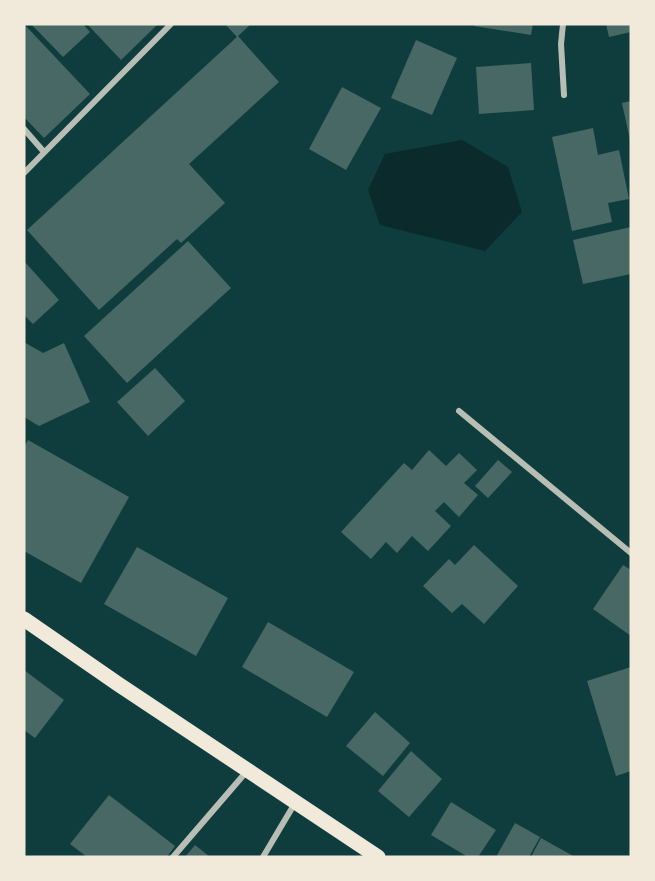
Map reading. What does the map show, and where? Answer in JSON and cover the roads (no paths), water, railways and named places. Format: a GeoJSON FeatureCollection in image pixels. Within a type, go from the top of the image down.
{"type":"FeatureCollection","features":[{"type":"Feature","properties":{"kind":"main road"},"geometry":{"type":"LineString","coordinates":[[24,619],[378,857]]}},
{"type":"Feature","properties":{"kind":"street"},"geometry":{"type":"LineString","coordinates":[[24,173],[171,24]]}},
{"type":"Feature","properties":{"kind":"street"},"geometry":{"type":"LineString","coordinates":[[563,24],[561,44],[564,95]]}},
{"type":"Feature","properties":{"kind":"street"},"geometry":{"type":"LineString","coordinates":[[24,129],[44,152]]}},
{"type":"Feature","properties":{"kind":"street"},"geometry":{"type":"LineString","coordinates":[[459,411],[631,553]]}},
{"type":"Feature","properties":{"kind":"street"},"geometry":{"type":"LineString","coordinates":[[173,857],[248,771]]}},
{"type":"Feature","properties":{"kind":"street"},"geometry":{"type":"LineString","coordinates":[[263,857],[295,802]]}},
{"type":"Feature","properties":{"kind":"water"},"geometry":{"type":"Polygon","coordinates":[[[462,140],[508,167],[522,212],[485,251],[380,225],[368,190],[385,154],[462,140]]]}}]}
